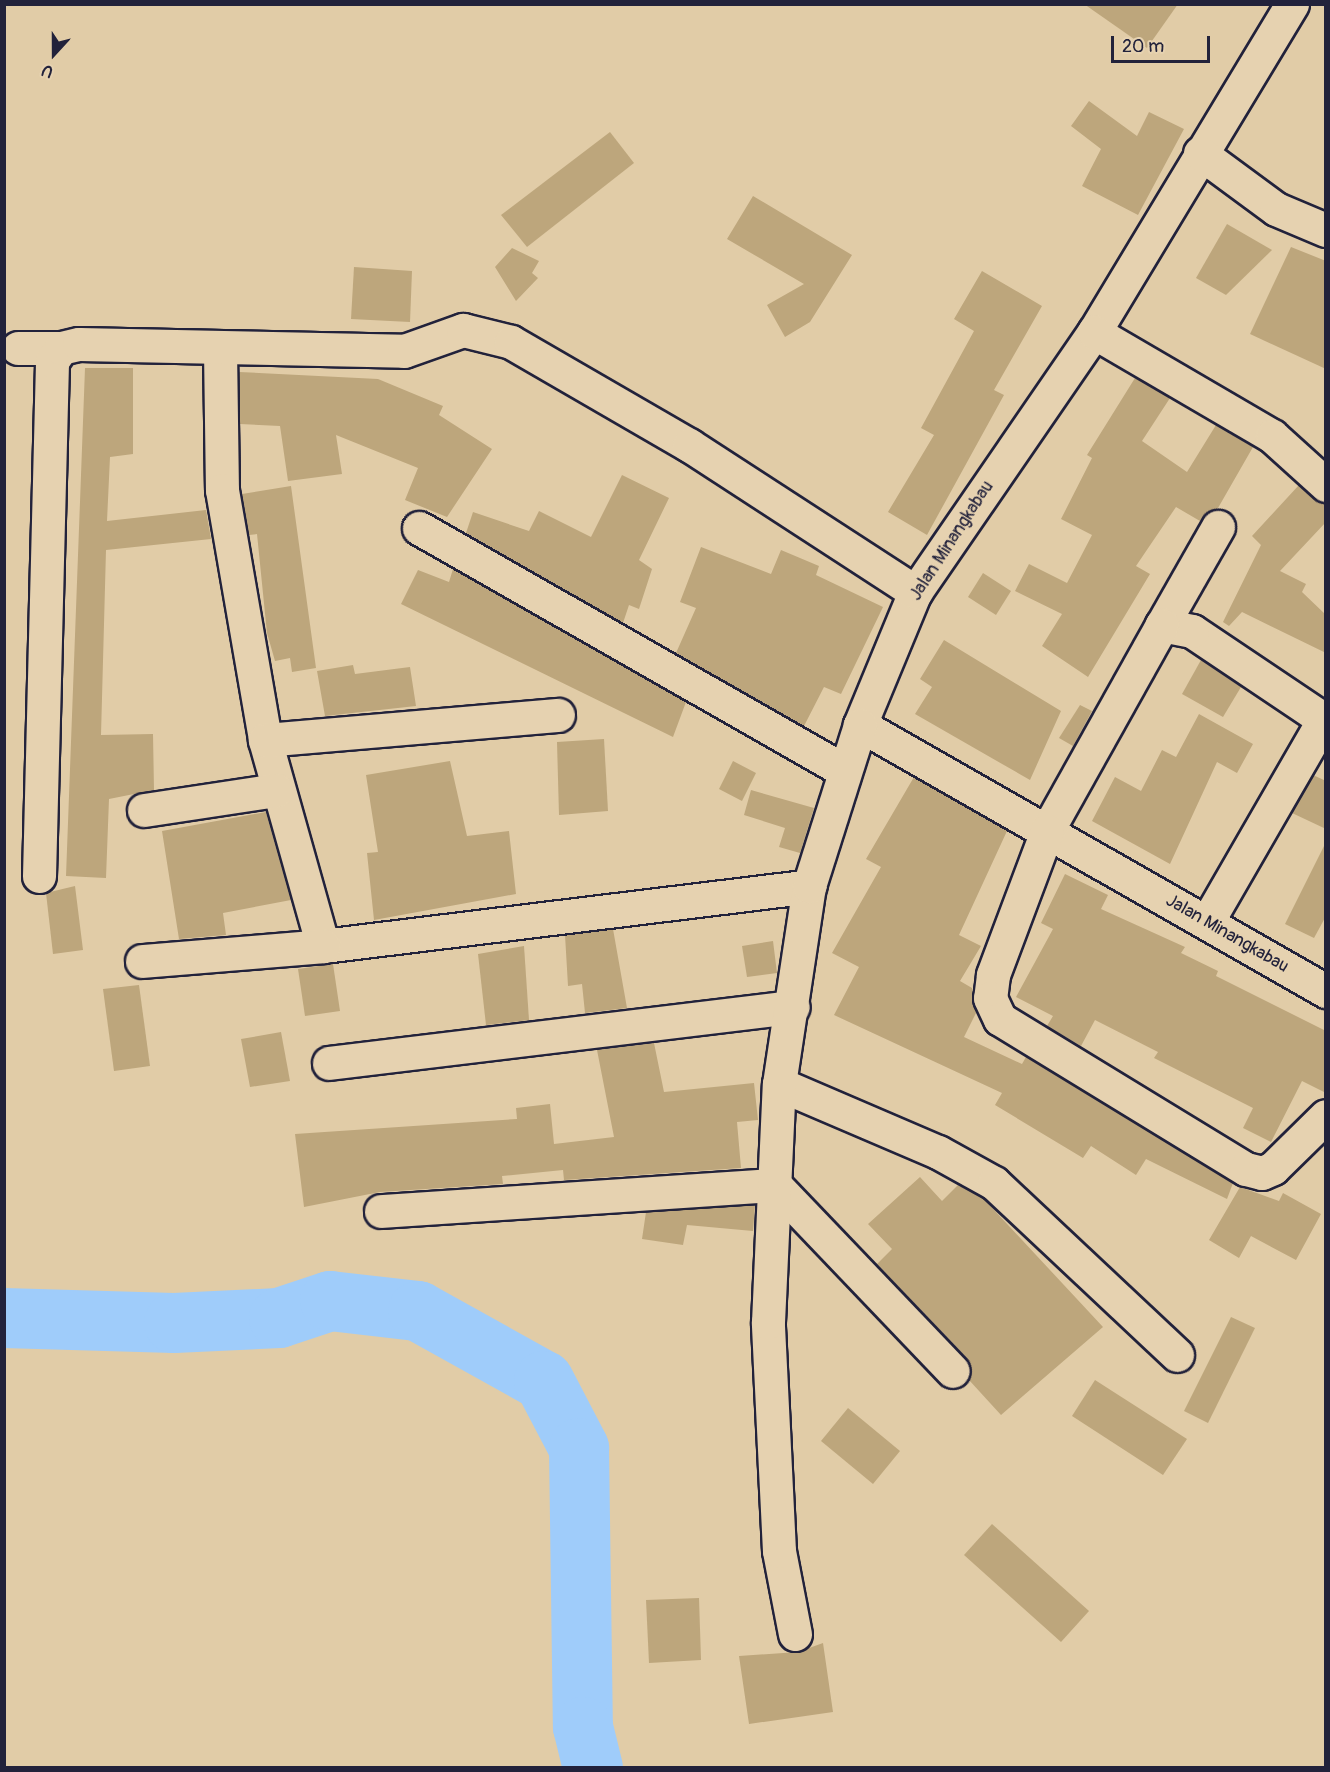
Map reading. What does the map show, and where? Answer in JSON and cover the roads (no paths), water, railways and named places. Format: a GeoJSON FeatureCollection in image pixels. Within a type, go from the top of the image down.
{"type":"FeatureCollection","features":[{"type":"Feature","properties":{"kind":"street","name":"Jalan Minangkabau"},"geometry":{"type":"LineString","coordinates":[[1292,4],[1094,332],[915,592],[860,725],[1326,991]]}},
{"type":"Feature","properties":{"kind":"street"},"geometry":{"type":"LineString","coordinates":[[1200,153],[1276,209],[1326,230]]}},
{"type":"Feature","properties":{"kind":"street"},"geometry":{"type":"LineString","coordinates":[[18,348],[61,348],[79,344],[404,351],[463,330],[511,342],[689,445],[915,592]]}},
{"type":"Feature","properties":{"kind":"street"},"geometry":{"type":"LineString","coordinates":[[1094,332],[1272,436],[1326,484]]}},
{"type":"Feature","properties":{"kind":"street"},"geometry":{"type":"LineString","coordinates":[[39,876],[52,361],[61,348]]}},
{"type":"Feature","properties":{"kind":"street"},"geometry":{"type":"LineString","coordinates":[[220,348],[222,490],[265,740],[322,946]]}},
{"type":"Feature","properties":{"kind":"street"},"geometry":{"type":"LineString","coordinates":[[1218,527],[1047,831],[993,975],[992,1012],[1246,1169],[1262,1173],[1272,1168],[1326,1116]]}},
{"type":"Feature","properties":{"kind":"street"},"geometry":{"type":"LineString","coordinates":[[419,528],[842,770]]}},
{"type":"Feature","properties":{"kind":"street"},"geometry":{"type":"LineString","coordinates":[[1162,625],[1192,631],[1325,720],[1207,922]]}},
{"type":"Feature","properties":{"kind":"street"},"geometry":{"type":"LineString","coordinates":[[265,740],[558,715]]}},
{"type":"Feature","properties":{"kind":"street"},"geometry":{"type":"LineString","coordinates":[[795,1634],[779,1551],[768,1322],[779,1084],[793,1007],[809,886],[842,770],[860,725]]}},
{"type":"Feature","properties":{"kind":"street"},"geometry":{"type":"LineString","coordinates":[[144,810],[277,790]]}},
{"type":"Feature","properties":{"kind":"street"},"geometry":{"type":"LineString","coordinates":[[142,961],[322,946],[809,886]]}},
{"type":"Feature","properties":{"kind":"street"},"geometry":{"type":"LineString","coordinates":[[328,1063],[793,1007]]}},
{"type":"Feature","properties":{"kind":"street"},"geometry":{"type":"LineString","coordinates":[[779,1084],[938,1152],[994,1183],[1177,1355]]}},
{"type":"Feature","properties":{"kind":"street"},"geometry":{"type":"LineString","coordinates":[[381,1211],[775,1185]]}},
{"type":"Feature","properties":{"kind":"street"},"geometry":{"type":"LineString","coordinates":[[775,1185],[952,1371]]}},
{"type":"Feature","properties":{"kind":"waterway"},"geometry":{"type":"LineString","coordinates":[[4,1318],[174,1323],[279,1318],[330,1301],[418,1311],[544,1381],[579,1448],[583,1727],[593,1768]]}}]}
